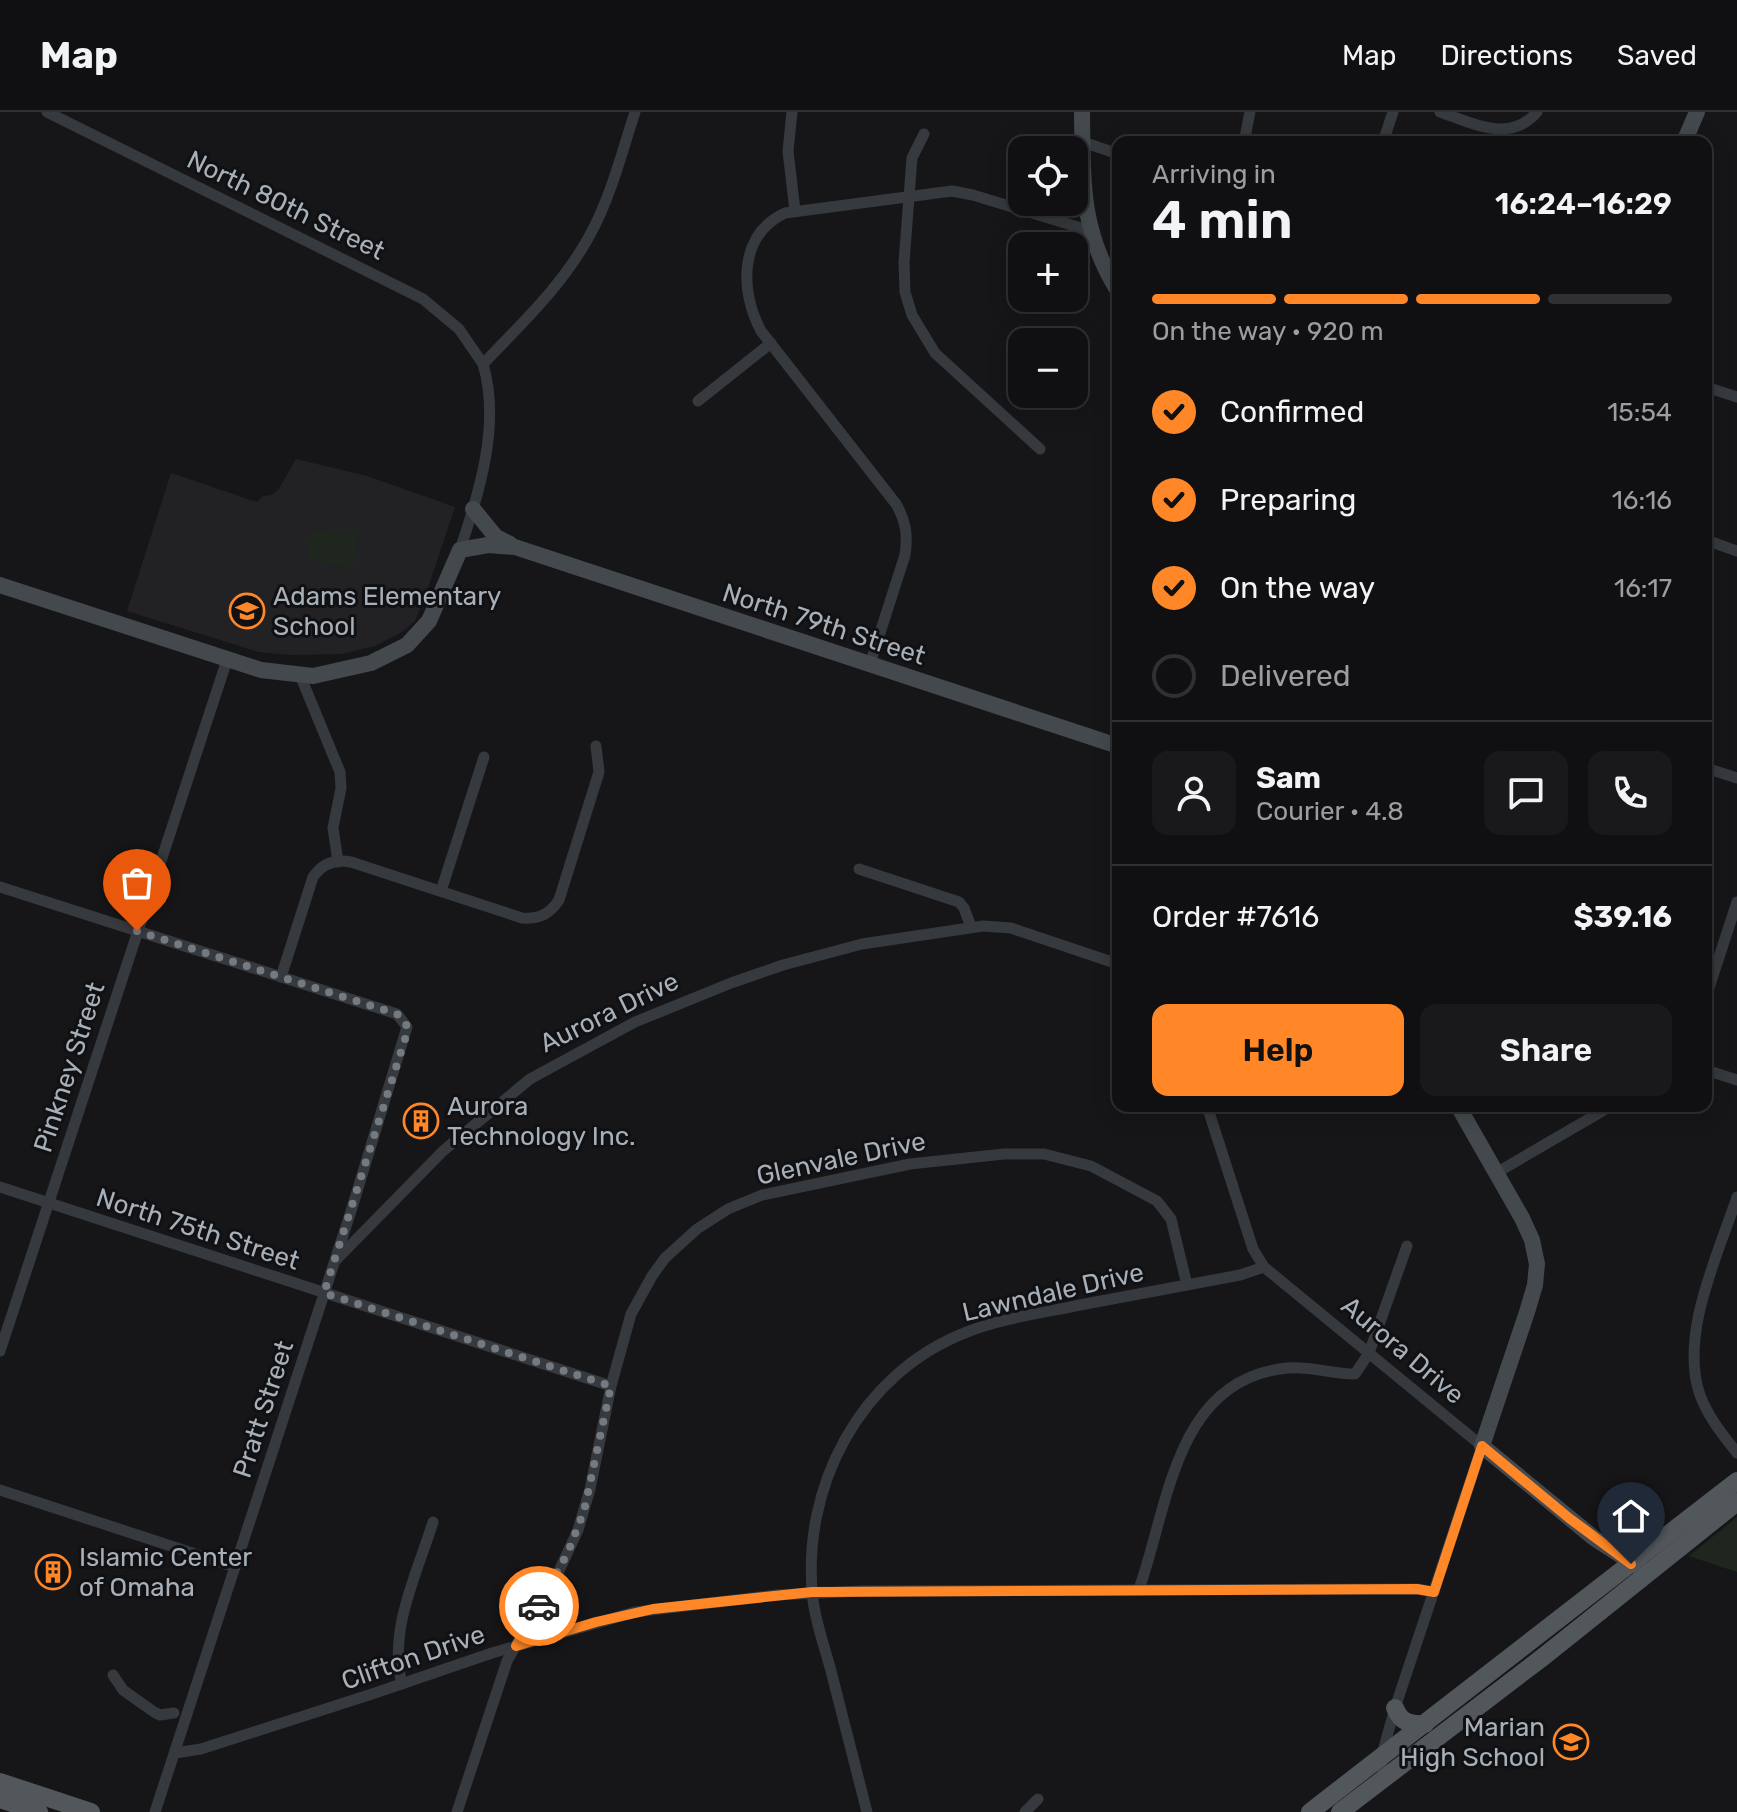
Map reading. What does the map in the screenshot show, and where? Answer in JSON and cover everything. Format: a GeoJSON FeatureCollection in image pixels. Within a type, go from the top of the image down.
{"type":"FeatureCollection","features":[{"type":"Feature","properties":{"kind":"main road"},"geometry":{"type":"LineString","coordinates":[[1340,1812],[1640,1568],[1737,1481]]}},
{"type":"Feature","properties":{"kind":"main road"},"geometry":{"type":"LineString","coordinates":[[1310,1812],[1425,1724],[1640,1568],[1737,1502]]}},
{"type":"Feature","properties":{"kind":"main road"},"geometry":{"type":"LineString","coordinates":[[1395,1708],[1409,1724],[1425,1724]]}},
{"type":"Feature","properties":{"kind":"main road"},"geometry":{"type":"LineString","coordinates":[[0,1782],[91,1812]]}},
{"type":"Feature","properties":{"kind":"main road"},"geometry":{"type":"LineString","coordinates":[[0,1799],[39,1812]]}},
{"type":"Feature","properties":{"kind":"street","name":"North 80th Street"},"geometry":{"type":"LineString","coordinates":[[47,112],[423,299],[459,329],[483,364]]}},
{"type":"Feature","properties":{"kind":"street"},"geometry":{"type":"LineString","coordinates":[[792,112],[788,151],[795,211]]}},
{"type":"Feature","properties":{"kind":"street"},"geometry":{"type":"LineString","coordinates":[[1082,112],[1083,136]]}},
{"type":"Feature","properties":{"kind":"street"},"geometry":{"type":"LineString","coordinates":[[1245,136],[1250,112]]}},
{"type":"Feature","properties":{"kind":"street"},"geometry":{"type":"LineString","coordinates":[[1385,136],[1393,112]]}},
{"type":"Feature","properties":{"kind":"street"},"geometry":{"type":"LineString","coordinates":[[1440,112],[1494,130],[1519,126],[1537,112]]}},
{"type":"Feature","properties":{"kind":"street"},"geometry":{"type":"LineString","coordinates":[[1687,136],[1697,112]]}},
{"type":"Feature","properties":{"kind":"street"},"geometry":{"type":"LineString","coordinates":[[0,585],[261,670],[313,676],[353,669],[407,645],[429,621],[460,550],[473,509],[491,407],[483,364],[548,296],[581,252],[604,205],[632,114]]}},
{"type":"Feature","properties":{"kind":"street"},"geometry":{"type":"LineString","coordinates":[[924,134],[912,158],[903,279],[908,304],[917,326],[935,353],[1040,449]]}},
{"type":"Feature","properties":{"kind":"street"},"geometry":{"type":"LineString","coordinates":[[1088,144],[1112,152]]}},
{"type":"Feature","properties":{"kind":"street"},"geometry":{"type":"LineString","coordinates":[[870,664],[905,555],[907,537],[903,518],[896,504],[771,343],[750,308],[746,286],[747,265],[754,244],[764,228],[780,215],[942,190],[964,192],[1091,231]]}},
{"type":"Feature","properties":{"kind":"street"},"geometry":{"type":"LineString","coordinates":[[1088,216],[1103,264],[1112,280]]}},
{"type":"Feature","properties":{"kind":"street"},"geometry":{"type":"LineString","coordinates":[[698,401],[771,343]]}},
{"type":"Feature","properties":{"kind":"street"},"geometry":{"type":"LineString","coordinates":[[1712,389],[1737,397]]}},
{"type":"Feature","properties":{"kind":"street","name":"North 79th Street"},"geometry":{"type":"LineString","coordinates":[[473,509],[496,537],[515,547],[1112,744]]}},
{"type":"Feature","properties":{"kind":"street"},"geometry":{"type":"LineString","coordinates":[[1712,542],[1737,551]]}},
{"type":"Feature","properties":{"kind":"street","name":"North 79th Street"},"geometry":{"type":"LineString","coordinates":[[460,550],[488,545],[515,547]]}},
{"type":"Feature","properties":{"kind":"street","name":"Pinkney Street"},"geometry":{"type":"LineString","coordinates":[[0,1351],[227,660]]}},
{"type":"Feature","properties":{"kind":"street"},"geometry":{"type":"LineString","coordinates":[[300,675],[340,772],[341,788],[333,828],[338,862]]}},
{"type":"Feature","properties":{"kind":"street"},"geometry":{"type":"LineString","coordinates":[[0,887],[281,977],[313,877],[326,864],[351,862],[522,918],[538,918],[547,914],[559,900],[599,772],[596,746]]}},
{"type":"Feature","properties":{"kind":"street"},"geometry":{"type":"LineString","coordinates":[[441,891],[484,757]]}},
{"type":"Feature","properties":{"kind":"street"},"geometry":{"type":"LineString","coordinates":[[1712,770],[1737,778]]}},
{"type":"Feature","properties":{"kind":"street"},"geometry":{"type":"LineString","coordinates":[[859,869],[959,902],[971,927]]}},
{"type":"Feature","properties":{"kind":"street"},"geometry":{"type":"LineString","coordinates":[[1712,982],[1733,928],[1737,902]]}},
{"type":"Feature","properties":{"kind":"street","name":"Aurora Drive"},"geometry":{"type":"LineString","coordinates":[[334,1262],[422,1171],[530,1079],[589,1045],[682,1002],[783,965],[862,944],[992,925],[1011,928],[1112,962]]}},
{"type":"Feature","properties":{"kind":"street","name":"Pratt Street"},"geometry":{"type":"LineString","coordinates":[[155,1812],[407,1033],[404,1020],[397,1014],[281,977]]}},
{"type":"Feature","properties":{"kind":"street"},"geometry":{"type":"LineString","coordinates":[[1712,1072],[1737,1080]]}},
{"type":"Feature","properties":{"kind":"street","name":"Aurora Drive"},"geometry":{"type":"LineString","coordinates":[[1209,1112],[1253,1249],[1264,1267],[1556,1509],[1640,1568]]}},
{"type":"Feature","properties":{"kind":"street"},"geometry":{"type":"LineString","coordinates":[[1383,1779],[1381,1758],[1395,1708],[1537,1276],[1532,1240],[1461,1112]]}},
{"type":"Feature","properties":{"kind":"street"},"geometry":{"type":"LineString","coordinates":[[1496,1173],[1601,1112]]}},
{"type":"Feature","properties":{"kind":"street","name":"Glenvale Drive"},"geometry":{"type":"LineString","coordinates":[[457,1812],[507,1661],[558,1573],[578,1530],[590,1489],[624,1330],[639,1296],[665,1258],[697,1229],[728,1209],[762,1195],[910,1164],[1027,1153],[1061,1157],[1091,1166],[1151,1197],[1164,1208],[1174,1227],[1187,1285]]}},
{"type":"Feature","properties":{"kind":"street","name":"North 75th Street"},"geometry":{"type":"LineString","coordinates":[[0,1187],[611,1386]]}},
{"type":"Feature","properties":{"kind":"street"},"geometry":{"type":"LineString","coordinates":[[1737,1197],[1701,1307],[1693,1359],[1696,1383],[1704,1405],[1737,1453]]}},
{"type":"Feature","properties":{"kind":"street"},"geometry":{"type":"LineString","coordinates":[[1139,1589],[1183,1447],[1195,1424],[1210,1405],[1240,1382],[1274,1370],[1304,1367],[1355,1374],[1369,1353],[1407,1246]]}},
{"type":"Feature","properties":{"kind":"street","name":"Lawndale Drive"},"geometry":{"type":"LineString","coordinates":[[867,1812],[812,1592],[811,1553],[814,1527],[830,1469],[860,1414],[902,1370],[942,1344],[987,1325],[1240,1275],[1264,1267]]}},
{"type":"Feature","properties":{"kind":"street"},"geometry":{"type":"LineString","coordinates":[[0,1490],[235,1567]]}},
{"type":"Feature","properties":{"kind":"street"},"geometry":{"type":"LineString","coordinates":[[402,1684],[397,1666],[398,1634],[433,1522]]}},
{"type":"Feature","properties":{"kind":"street","name":"Clifton Drive"},"geometry":{"type":"LineString","coordinates":[[175,1753],[201,1749],[516,1646],[653,1609],[812,1592],[1417,1589],[1434,1592]]}},
{"type":"Feature","properties":{"kind":"street"},"geometry":{"type":"LineString","coordinates":[[113,1675],[123,1690],[149,1706],[164,1706],[186,1719]]}},
{"type":"Feature","properties":{"kind":"street"},"geometry":{"type":"LineString","coordinates":[[1025,1812],[1038,1799]]}},
{"type":"Feature","properties":{"kind":"shaded area"},"geometry":{"type":"Polygon","coordinates":[[[296,459],[367,476],[455,507],[415,621],[402,632],[375,646],[341,654],[290,655],[258,652],[127,611],[171,473],[257,502],[278,490],[296,459]]]}},
{"type":"Feature","properties":{"kind":"shaded area"},"geometry":{"type":"Polygon","coordinates":[[[311,531],[358,534],[353,568],[307,559],[311,531]]]}},
{"type":"Feature","properties":{"kind":"shaded area"},"geometry":{"type":"Polygon","coordinates":[[[1737,1517],[1737,1572],[1689,1556],[1737,1517]]]}},
{"type":"Feature","properties":{"kind":"way so far"},"geometry":{"type":"LineString","coordinates":[[137,931],[397,1014],[404,1020],[407,1033],[324,1293],[611,1386],[590,1489],[578,1530],[539,1606]]}},
{"type":"Feature","properties":{"kind":"place","name":"Adams Elementary School"},"geometry":{"type":"Point","coordinates":[247,611]}},
{"type":"Feature","properties":{"kind":"place","name":"Aurora Technology Inc."},"geometry":{"type":"Point","coordinates":[421,1121]}},
{"type":"Feature","properties":{"kind":"place","name":"Islamic Center of Omaha"},"geometry":{"type":"Point","coordinates":[53,1572]}},
{"type":"Feature","properties":{"kind":"place","name":"Marian High School"},"geometry":{"type":"Point","coordinates":[1571,1742]}},
{"type":"Feature","properties":{"kind":"route"},"geometry":{"type":"LineString","coordinates":[[539,1606],[516,1646],[635,1612],[812,1592],[1417,1589],[1434,1592],[1482,1446],[1594,1538],[1631,1564]]}}]}
